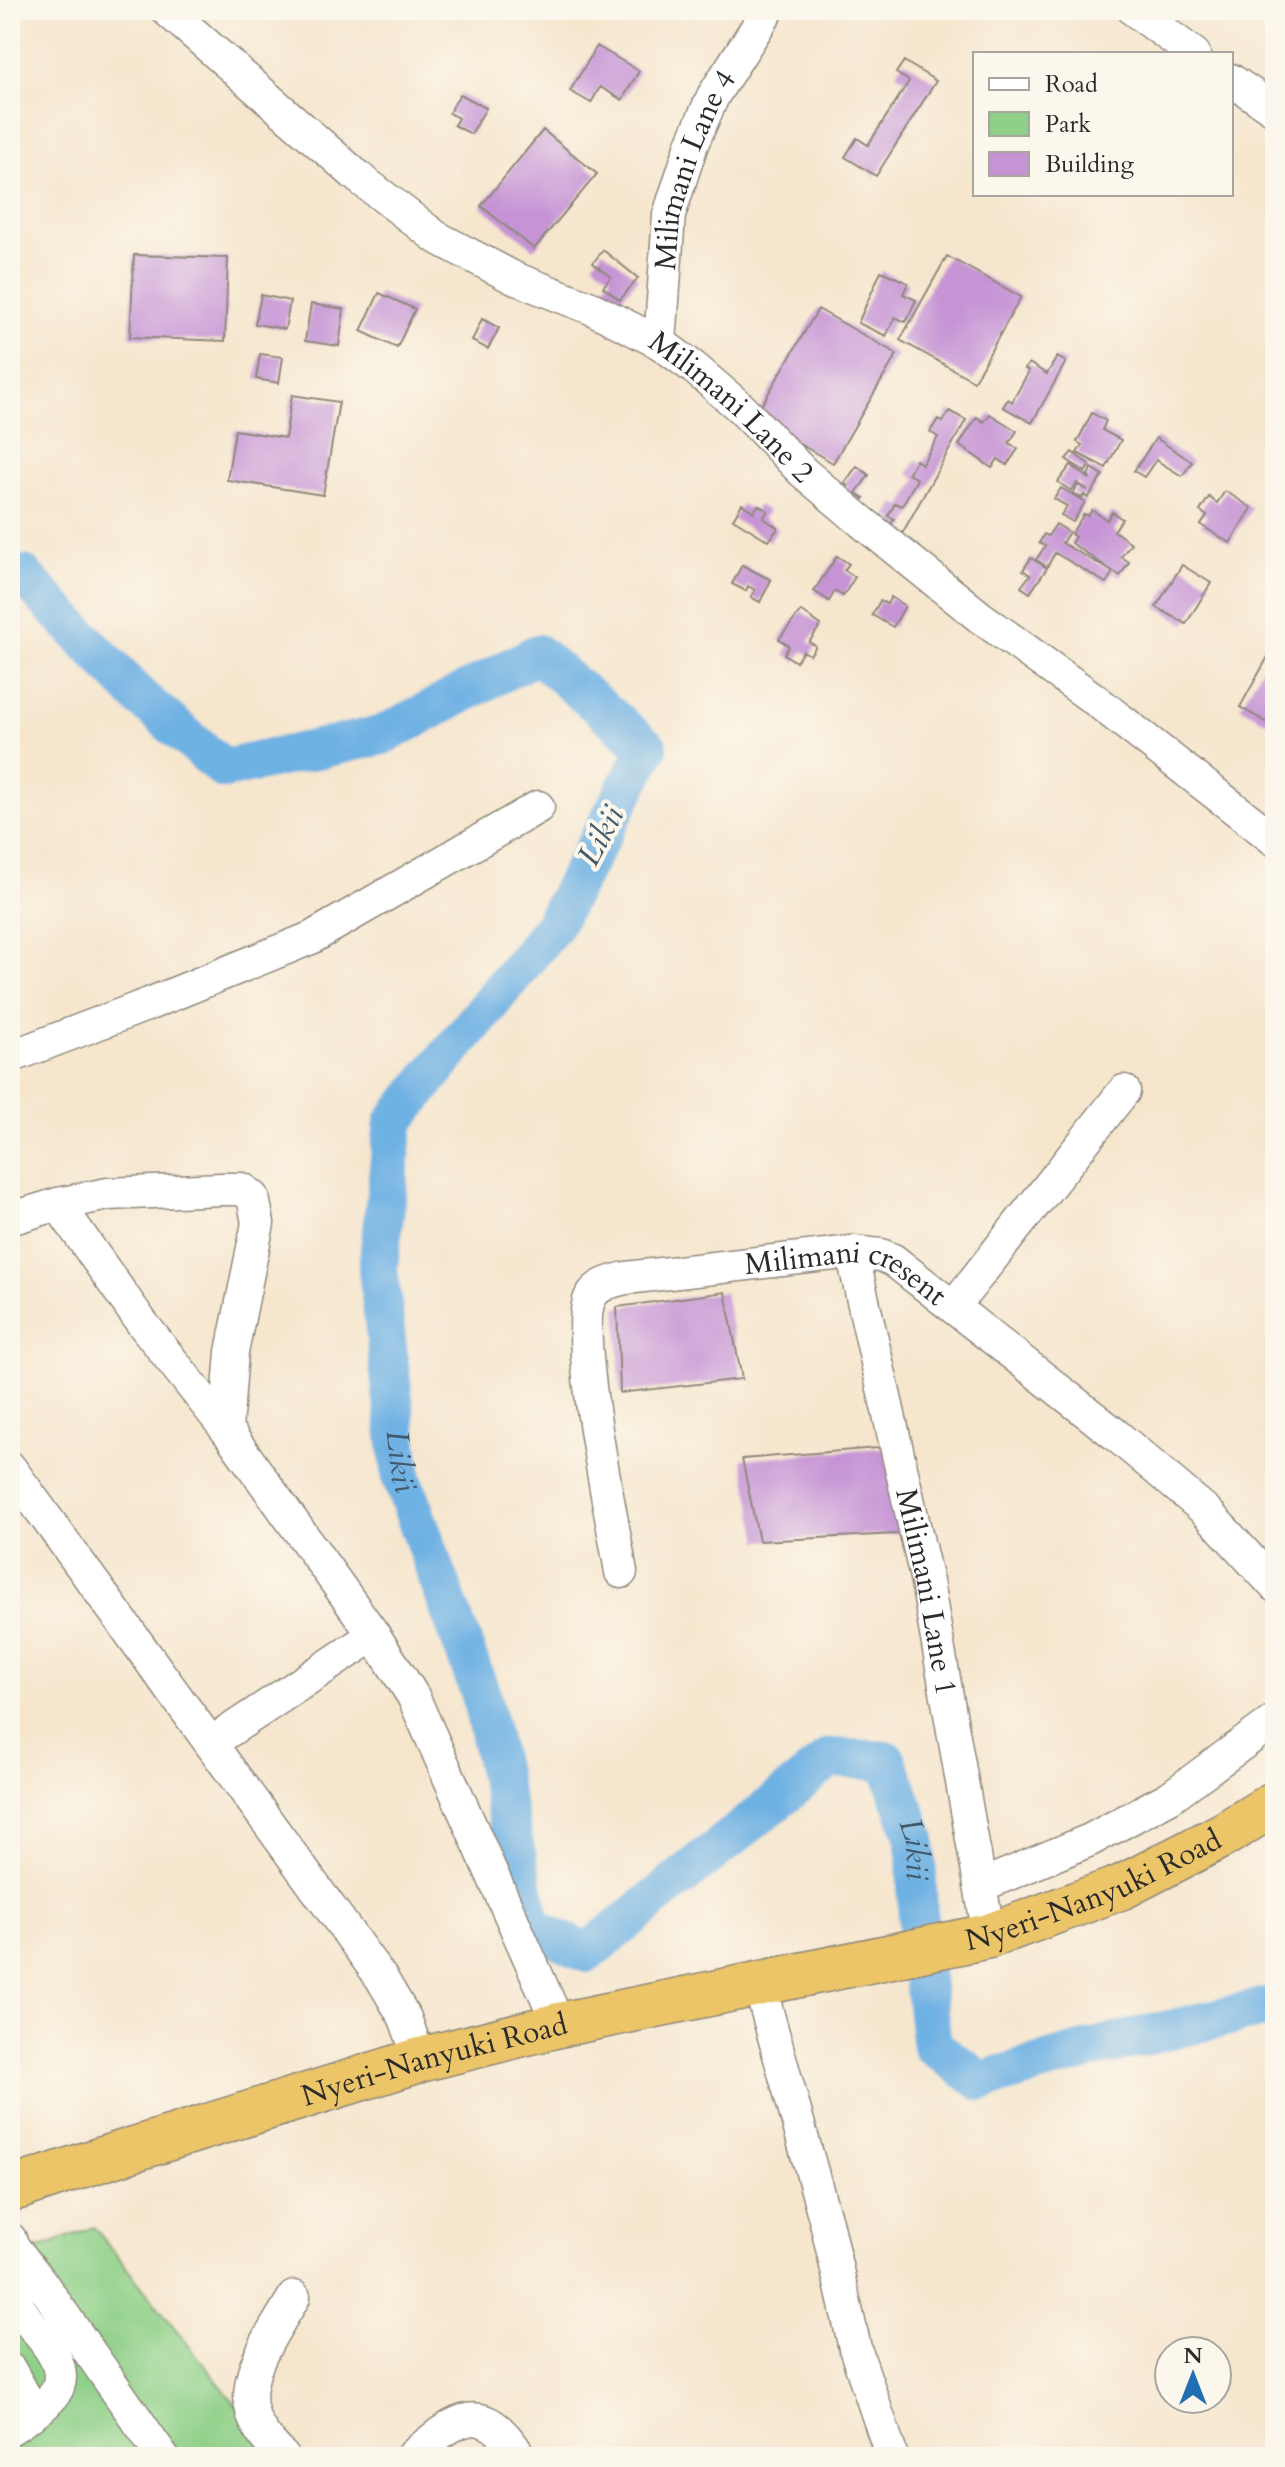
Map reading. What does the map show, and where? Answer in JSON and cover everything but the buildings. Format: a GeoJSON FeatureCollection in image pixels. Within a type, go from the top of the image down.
{"type":"FeatureCollection","features":[{"type":"Feature","properties":{"kind":"highway","name":"Nyeri-Nanyuki Road"},"geometry":{"type":"LineString","coordinates":[[10,2190],[420,2060],[559,2025],[968,1941],[1122,1887],[1223,1835],[1275,1803]]}},
{"type":"Feature","properties":{"kind":"street","name":"Milimani Lane 2"},"geometry":{"type":"LineString","coordinates":[[167,10],[358,177],[436,237],[514,278],[591,308],[660,343],[693,367],[741,408],[803,472],[862,522],[980,617],[1094,699],[1275,840]]}},
{"type":"Feature","properties":{"kind":"street","name":"Milimani Lane 4"},"geometry":{"type":"LineString","coordinates":[[660,343],[669,215],[713,96],[768,10]]}},
{"type":"Feature","properties":{"kind":"street"},"geometry":{"type":"LineString","coordinates":[[1134,10],[1191,52]]}},
{"type":"Feature","properties":{"kind":"street"},"geometry":{"type":"LineString","coordinates":[[1233,81],[1275,110]]}},
{"type":"Feature","properties":{"kind":"street"},"geometry":{"type":"LineString","coordinates":[[10,1057],[311,938],[538,807]]}},
{"type":"Feature","properties":{"kind":"street"},"geometry":{"type":"LineString","coordinates":[[954,1306],[1124,1091]]}},
{"type":"Feature","properties":{"kind":"street"},"geometry":{"type":"LineString","coordinates":[[10,1219],[58,1204],[108,1194],[242,1189],[253,1197],[258,1223],[232,1352],[226,1429]]}},
{"type":"Feature","properties":{"kind":"street"},"geometry":{"type":"LineString","coordinates":[[58,1204],[142,1323],[226,1429],[374,1635],[413,1696],[559,2025]]}},
{"type":"Feature","properties":{"kind":"street","name":"Milimani cresent"},"geometry":{"type":"LineString","coordinates":[[621,1572],[591,1393],[587,1350],[590,1299],[597,1289],[608,1282],[626,1278],[852,1252],[881,1255],[893,1260],[954,1306],[1206,1511],[1275,1586]]}},
{"type":"Feature","properties":{"kind":"street","name":"Milimani Lane 1"},"geometry":{"type":"LineString","coordinates":[[852,1252],[927,1582],[980,1886],[968,1941]]}},
{"type":"Feature","properties":{"kind":"street"},"geometry":{"type":"LineString","coordinates":[[10,1468],[395,1998],[420,2060]]}},
{"type":"Feature","properties":{"kind":"street"},"geometry":{"type":"LineString","coordinates":[[211,1743],[374,1635]]}},
{"type":"Feature","properties":{"kind":"street"},"geometry":{"type":"LineString","coordinates":[[980,1886],[1090,1840],[1170,1797],[1275,1720]]}},
{"type":"Feature","properties":{"kind":"street"},"geometry":{"type":"LineString","coordinates":[[759,1983],[826,2222],[855,2348],[892,2457]]}},
{"type":"Feature","properties":{"kind":"street"},"geometry":{"type":"LineString","coordinates":[[10,2370],[22,2421],[54,2398],[61,2373],[49,2347],[15,2300],[12,2243]]}},
{"type":"Feature","properties":{"kind":"street"},"geometry":{"type":"LineString","coordinates":[[12,2243],[163,2457]]}},
{"type":"Feature","properties":{"kind":"street"},"geometry":{"type":"LineString","coordinates":[[283,2457],[257,2427],[249,2393],[259,2360],[294,2297]]}},
{"type":"Feature","properties":{"kind":"street"},"geometry":{"type":"LineString","coordinates":[[411,2457],[449,2425],[466,2419],[484,2421],[500,2428],[520,2457]]}},
{"type":"Feature","properties":{"kind":"green space"},"geometry":{"type":"Polygon","coordinates":[[[94,2227],[278,2457],[10,2457],[10,2259],[94,2227]]]}},
{"type":"Feature","properties":{"kind":"waterway","name":"Likii"},"geometry":{"type":"LineString","coordinates":[[10,574],[23,575],[141,698],[224,769],[383,735],[537,654],[648,748],[552,927],[394,1122],[378,1269],[402,1479],[481,1695],[532,1927],[587,1953],[831,1758],[887,1761],[916,1840],[918,1931],[932,2046],[981,2081],[1102,2046],[1275,2005]]}}]}
